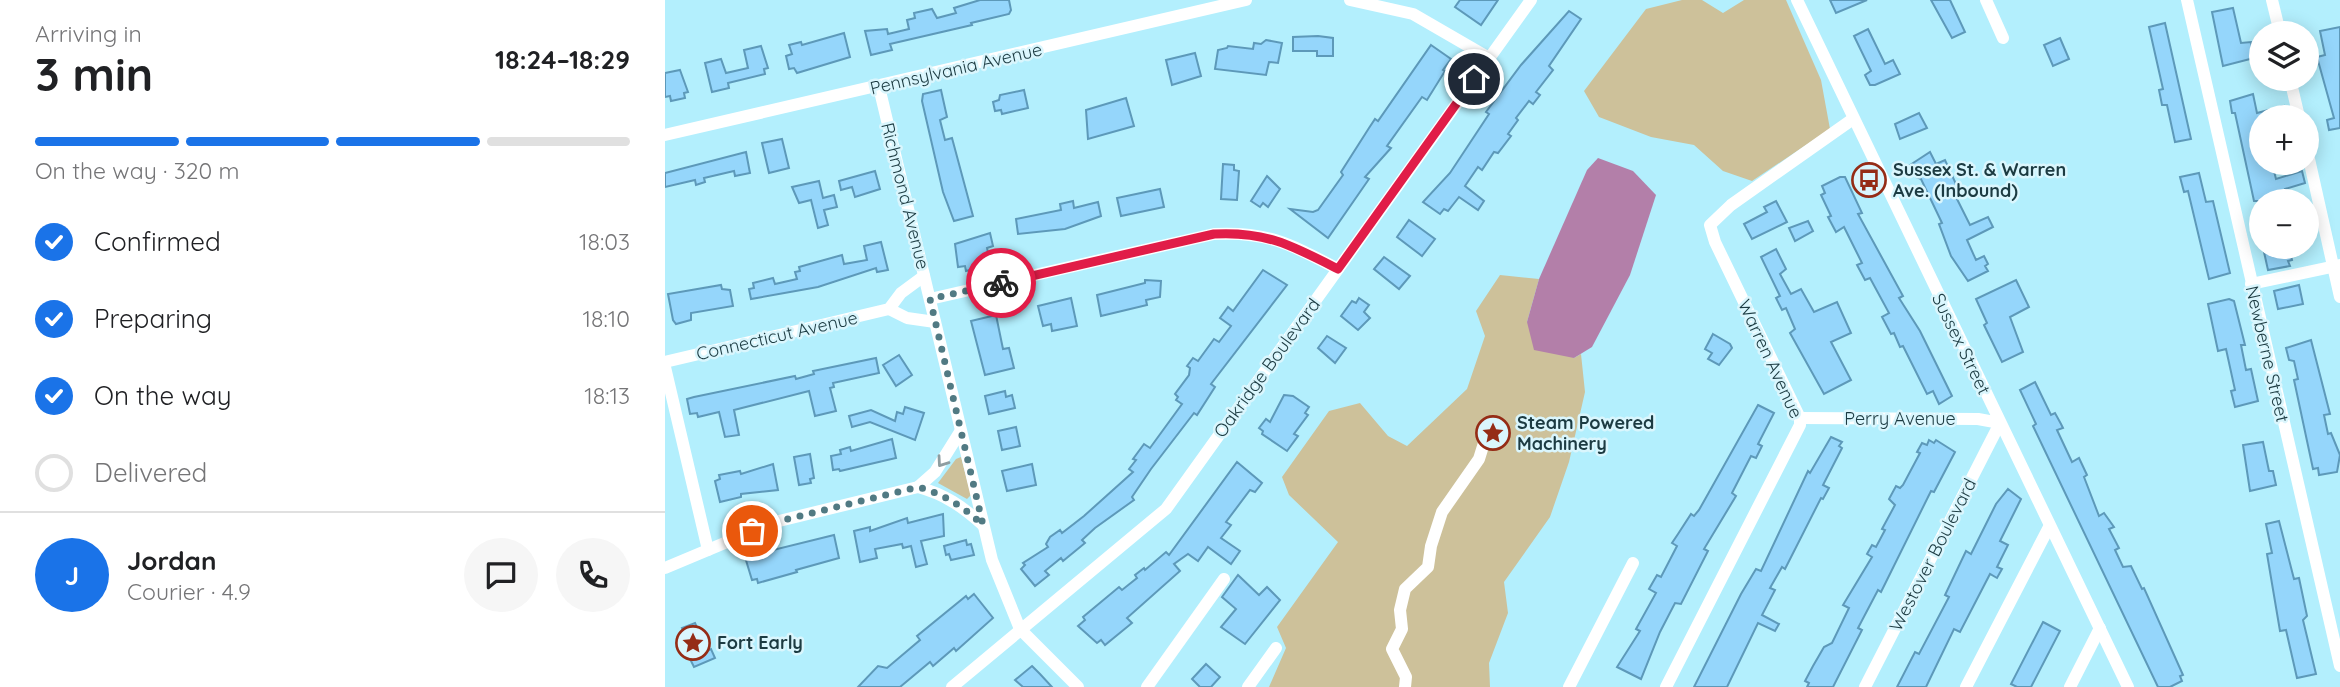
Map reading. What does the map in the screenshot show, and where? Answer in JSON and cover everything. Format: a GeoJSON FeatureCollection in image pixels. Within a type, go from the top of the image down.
{"type":"FeatureCollection","features":[{"type":"Feature","properties":{"kind":"street","name":"Pennsylvania Avenue"},"geometry":{"type":"LineString","coordinates":[[665,135],[1246,0]]}},
{"type":"Feature","properties":{"kind":"street"},"geometry":{"type":"LineString","coordinates":[[1350,0],[1413,14],[1489,58]]}},
{"type":"Feature","properties":{"kind":"street","name":"Oakridge Boulevard"},"geometry":{"type":"LineString","coordinates":[[952,687],[1166,509],[1531,0]]}},
{"type":"Feature","properties":{"kind":"street","name":"Sussex Street"},"geometry":{"type":"LineString","coordinates":[[1797,0],[2128,687]]}},
{"type":"Feature","properties":{"kind":"street"},"geometry":{"type":"LineString","coordinates":[[1986,0],[2003,38]]}},
{"type":"Feature","properties":{"kind":"street","name":"Newberne Street"},"geometry":{"type":"LineString","coordinates":[[2187,0],[2340,666]]}},
{"type":"Feature","properties":{"kind":"street"},"geometry":{"type":"LineString","coordinates":[[2272,0],[2277,21]]}},
{"type":"Feature","properties":{"kind":"street","name":"Richmond Avenue"},"geometry":{"type":"LineString","coordinates":[[879,87],[983,525],[992,559],[1020,629]]}},
{"type":"Feature","properties":{"kind":"street","name":"Warren Avenue"},"geometry":{"type":"LineString","coordinates":[[1666,687],[1797,434],[1800,418],[1715,242],[1710,225],[1731,205],[1853,119]]}},
{"type":"Feature","properties":{"kind":"street"},"geometry":{"type":"LineString","coordinates":[[2314,175],[2337,265],[2340,297]]}},
{"type":"Feature","properties":{"kind":"street"},"geometry":{"type":"LineString","coordinates":[[930,299],[1214,234],[1248,232],[1259,235],[1290,244],[1338,269]]}},
{"type":"Feature","properties":{"kind":"street"},"geometry":{"type":"LineString","coordinates":[[2251,284],[2337,265]]}},
{"type":"Feature","properties":{"kind":"street"},"geometry":{"type":"LineString","coordinates":[[925,276],[901,293],[889,309],[907,318],[935,322]]}},
{"type":"Feature","properties":{"kind":"street","name":"Connecticut Avenue"},"geometry":{"type":"LineString","coordinates":[[665,364],[889,309]]}},
{"type":"Feature","properties":{"kind":"street"},"geometry":{"type":"LineString","coordinates":[[665,364],[708,550]]}},
{"type":"Feature","properties":{"kind":"street","name":"Perry Avenue"},"geometry":{"type":"LineString","coordinates":[[1800,418],[1978,419],[2000,423]]}},
{"type":"Feature","properties":{"kind":"street","name":"Westover Boulevard"},"geometry":{"type":"LineString","coordinates":[[1865,687],[2000,423]]}},
{"type":"Feature","properties":{"kind":"street"},"geometry":{"type":"LineString","coordinates":[[665,568],[775,522],[918,487],[935,472],[960,432]]}},
{"type":"Feature","properties":{"kind":"street"},"geometry":{"type":"LineString","coordinates":[[1405,687],[1406,677],[1392,649],[1402,629],[1402,599],[1412,581],[1428,567],[1431,546],[1442,512],[1479,459],[1484,443]]}},
{"type":"Feature","properties":{"kind":"street"},"geometry":{"type":"LineString","coordinates":[[918,487],[941,494],[963,507],[983,525]]}},
{"type":"Feature","properties":{"kind":"street"},"geometry":{"type":"LineString","coordinates":[[1966,687],[2049,527]]}},
{"type":"Feature","properties":{"kind":"street"},"geometry":{"type":"LineString","coordinates":[[1569,687],[1633,563]]}},
{"type":"Feature","properties":{"kind":"street"},"geometry":{"type":"LineString","coordinates":[[1147,687],[1224,579]]}},
{"type":"Feature","properties":{"kind":"street"},"geometry":{"type":"LineString","coordinates":[[2070,687],[2100,628]]}},
{"type":"Feature","properties":{"kind":"street"},"geometry":{"type":"LineString","coordinates":[[1020,629],[1078,687]]}},
{"type":"Feature","properties":{"kind":"street"},"geometry":{"type":"LineString","coordinates":[[1248,687],[1276,648]]}},
{"type":"Feature","properties":{"kind":"shaded area"},"geometry":{"type":"Polygon","coordinates":[[[1682,0],[1702,0],[1723,13],[1744,0],[1786,0],[1821,80],[1830,129],[1752,181],[1723,171],[1694,145],[1651,137],[1599,117],[1584,91],[1646,9],[1682,0]]]}},
{"type":"Feature","properties":{"kind":"shaded area"},"geometry":{"type":"Polygon","coordinates":[[[1598,158],[1633,171],[1656,195],[1630,275],[1592,347],[1574,358],[1534,350],[1527,322],[1539,279],[1587,170],[1598,158]]]}},
{"type":"Feature","properties":{"kind":"shaded area"},"geometry":{"type":"Polygon","coordinates":[[[1500,275],[1539,279],[1527,322],[1574,358],[1581,354],[1585,392],[1569,462],[1550,517],[1504,582],[1508,613],[1489,663],[1490,687],[1269,687],[1286,648],[1277,627],[1338,542],[1289,495],[1282,477],[1329,411],[1360,403],[1388,436],[1407,446],[1467,389],[1485,336],[1476,311],[1500,275]]]}},
{"type":"Feature","properties":{"kind":"shaded area"},"geometry":{"type":"Polygon","coordinates":[[[961,457],[971,495],[967,499],[938,483],[956,459],[961,457]]]}},
{"type":"Feature","properties":{"kind":"building"},"geometry":{"type":"Polygon","coordinates":[[[980,0],[1009,0],[1011,10],[1009,14],[971,23],[972,25],[890,44],[892,50],[871,55],[865,31],[887,29],[888,34],[909,29],[907,20],[915,18],[914,13],[932,9],[937,18],[956,13],[954,8],[980,0]]]}},
{"type":"Feature","properties":{"kind":"building"},"geometry":{"type":"Polygon","coordinates":[[[1460,0],[1498,0],[1481,25],[1455,7],[1460,0]]]}},
{"type":"Feature","properties":{"kind":"building"},"geometry":{"type":"Polygon","coordinates":[[[1830,0],[1867,0],[1836,13],[1830,0]]]}},
{"type":"Feature","properties":{"kind":"building"},"geometry":{"type":"Polygon","coordinates":[[[1931,0],[1950,0],[1965,32],[1952,38],[1931,0]]]}},
{"type":"Feature","properties":{"kind":"building"},"geometry":{"type":"Polygon","coordinates":[[[2233,8],[2241,43],[2249,42],[2249,59],[2223,66],[2212,12],[2233,8]]]}},
{"type":"Feature","properties":{"kind":"building"},"geometry":{"type":"Polygon","coordinates":[[[1569,11],[1581,19],[1549,66],[1553,70],[1536,92],[1540,95],[1533,104],[1529,101],[1516,118],[1518,120],[1508,134],[1511,136],[1498,153],[1494,152],[1482,170],[1478,167],[1465,186],[1484,201],[1478,210],[1459,197],[1448,211],[1444,209],[1440,214],[1423,202],[1450,173],[1489,114],[1486,112],[1521,65],[1569,11]]]}},
{"type":"Feature","properties":{"kind":"building"},"geometry":{"type":"Polygon","coordinates":[[[2165,23],[2191,139],[2175,142],[2167,105],[2162,105],[2159,90],[2163,89],[2149,27],[2165,23]]]}},
{"type":"Feature","properties":{"kind":"building"},"geometry":{"type":"Polygon","coordinates":[[[2340,27],[2340,128],[2329,130],[2327,120],[2334,118],[2319,64],[2319,56],[2325,55],[2320,31],[2340,27]]]}},
{"type":"Feature","properties":{"kind":"building"},"geometry":{"type":"Polygon","coordinates":[[[1868,29],[1885,64],[1893,60],[1900,74],[1875,85],[1870,85],[1865,75],[1871,71],[1854,36],[1868,29]]]}},
{"type":"Feature","properties":{"kind":"building"},"geometry":{"type":"Polygon","coordinates":[[[844,33],[850,57],[797,73],[794,68],[789,69],[786,56],[792,54],[789,45],[801,42],[802,45],[844,33]]]}},
{"type":"Feature","properties":{"kind":"building"},"geometry":{"type":"Polygon","coordinates":[[[1293,37],[1333,38],[1333,56],[1317,56],[1317,51],[1293,51],[1293,37]]]}},
{"type":"Feature","properties":{"kind":"building"},"geometry":{"type":"Polygon","coordinates":[[[2060,38],[2069,59],[2053,66],[2044,45],[2060,38]]]}},
{"type":"Feature","properties":{"kind":"building"},"geometry":{"type":"Polygon","coordinates":[[[1266,40],[1282,43],[1278,63],[1269,62],[1266,75],[1215,69],[1218,50],[1228,46],[1253,49],[1254,43],[1261,44],[1266,40]]]}},
{"type":"Feature","properties":{"kind":"building"},"geometry":{"type":"Polygon","coordinates":[[[1431,45],[1451,59],[1443,70],[1445,71],[1427,100],[1422,97],[1387,146],[1391,148],[1365,177],[1369,179],[1328,238],[1290,209],[1313,212],[1318,210],[1343,175],[1341,172],[1375,119],[1378,121],[1431,45]]]}},
{"type":"Feature","properties":{"kind":"building"},"geometry":{"type":"Polygon","coordinates":[[[761,46],[768,68],[764,69],[765,74],[728,83],[729,88],[712,92],[705,63],[721,59],[726,73],[748,68],[744,50],[761,46]]]}},
{"type":"Feature","properties":{"kind":"building"},"geometry":{"type":"Polygon","coordinates":[[[1195,53],[1201,76],[1172,85],[1166,60],[1195,53]]]}},
{"type":"Feature","properties":{"kind":"building"},"geometry":{"type":"Polygon","coordinates":[[[680,70],[688,92],[684,93],[685,98],[671,101],[670,96],[665,97],[665,73],[680,70]]]}},
{"type":"Feature","properties":{"kind":"building"},"geometry":{"type":"Polygon","coordinates":[[[941,90],[947,117],[940,120],[945,140],[952,138],[973,216],[954,221],[943,192],[922,101],[923,94],[941,90]]]}},
{"type":"Feature","properties":{"kind":"building"},"geometry":{"type":"Polygon","coordinates":[[[1024,90],[1028,108],[1002,114],[1001,110],[995,111],[993,102],[999,100],[1000,95],[1024,90]]]}},
{"type":"Feature","properties":{"kind":"building"},"geometry":{"type":"Polygon","coordinates":[[[2253,94],[2255,105],[2249,105],[2249,175],[2275,175],[2276,179],[2303,175],[2305,183],[2285,189],[2251,189],[2230,101],[2253,94]]]}},
{"type":"Feature","properties":{"kind":"building"},"geometry":{"type":"Polygon","coordinates":[[[1126,98],[1134,126],[1088,139],[1086,110],[1126,98]]]}},
{"type":"Feature","properties":{"kind":"building"},"geometry":{"type":"Polygon","coordinates":[[[1919,113],[1927,128],[1900,139],[1895,124],[1919,113]]]}},
{"type":"Feature","properties":{"kind":"building"},"geometry":{"type":"Polygon","coordinates":[[[782,139],[789,168],[769,173],[762,143],[782,139]]]}},
{"type":"Feature","properties":{"kind":"building"},"geometry":{"type":"Polygon","coordinates":[[[746,152],[750,173],[735,176],[734,171],[704,178],[705,182],[696,185],[695,180],[665,187],[665,173],[746,152]]]}},
{"type":"Feature","properties":{"kind":"building"},"geometry":{"type":"Polygon","coordinates":[[[1930,152],[1936,164],[1945,160],[1956,184],[1954,193],[1970,225],[1988,217],[1993,227],[1967,240],[1976,260],[1984,256],[1988,264],[1985,266],[1988,271],[1968,281],[1951,256],[1939,224],[1942,223],[1921,179],[1916,177],[1910,165],[1930,152]]]}},
{"type":"Feature","properties":{"kind":"building"},"geometry":{"type":"Polygon","coordinates":[[[1223,164],[1234,165],[1234,170],[1239,171],[1237,200],[1221,199],[1223,164]]]}},
{"type":"Feature","properties":{"kind":"building"},"geometry":{"type":"Polygon","coordinates":[[[875,171],[880,189],[855,197],[852,187],[841,190],[839,181],[875,171]]]}},
{"type":"Feature","properties":{"kind":"building"},"geometry":{"type":"Polygon","coordinates":[[[2199,173],[2206,202],[2213,201],[2230,273],[2209,279],[2188,191],[2184,192],[2180,177],[2199,173]]]}},
{"type":"Feature","properties":{"kind":"building"},"geometry":{"type":"Polygon","coordinates":[[[1267,176],[1280,189],[1268,207],[1263,203],[1260,207],[1251,201],[1267,176]]]}},
{"type":"Feature","properties":{"kind":"building"},"geometry":{"type":"Polygon","coordinates":[[[1845,177],[1862,213],[1858,214],[1903,296],[1899,298],[1920,331],[1952,396],[1939,404],[1933,391],[1927,394],[1903,346],[1900,347],[1894,333],[1891,334],[1882,317],[1889,313],[1870,278],[1865,280],[1857,265],[1862,263],[1844,227],[1836,232],[1828,217],[1831,216],[1821,195],[1825,193],[1822,186],[1845,177]]]}},
{"type":"Feature","properties":{"kind":"building"},"geometry":{"type":"Polygon","coordinates":[[[819,181],[823,198],[834,195],[837,207],[824,210],[828,225],[818,228],[811,200],[799,203],[792,187],[819,181]]]}},
{"type":"Feature","properties":{"kind":"building"},"geometry":{"type":"Polygon","coordinates":[[[1160,189],[1164,207],[1121,216],[1117,198],[1160,189]]]}},
{"type":"Feature","properties":{"kind":"building"},"geometry":{"type":"Polygon","coordinates":[[[1073,201],[1074,208],[1098,202],[1101,216],[1065,229],[1018,234],[1016,219],[1061,210],[1060,204],[1073,201]]]}},
{"type":"Feature","properties":{"kind":"building"},"geometry":{"type":"Polygon","coordinates":[[[1776,201],[1787,222],[1752,239],[1744,224],[1767,212],[1764,207],[1776,201]]]}},
{"type":"Feature","properties":{"kind":"building"},"geometry":{"type":"Polygon","coordinates":[[[1409,220],[1435,239],[1422,256],[1397,237],[1409,220]]]}},
{"type":"Feature","properties":{"kind":"building"},"geometry":{"type":"Polygon","coordinates":[[[1808,221],[1813,231],[1795,241],[1789,228],[1808,221]]]}},
{"type":"Feature","properties":{"kind":"building"},"geometry":{"type":"Polygon","coordinates":[[[990,233],[993,246],[987,248],[989,257],[977,261],[978,268],[966,271],[965,266],[958,267],[955,244],[990,233]]]}},
{"type":"Feature","properties":{"kind":"building"},"geometry":{"type":"Polygon","coordinates":[[[881,242],[888,270],[877,272],[876,268],[818,287],[751,299],[749,289],[754,288],[753,283],[773,278],[775,284],[797,279],[795,272],[800,271],[799,267],[842,255],[844,264],[867,260],[864,246],[881,242]]]}},
{"type":"Feature","properties":{"kind":"building"},"geometry":{"type":"Polygon","coordinates":[[[1776,249],[1786,269],[1780,274],[1791,294],[1801,289],[1814,312],[1837,302],[1851,333],[1831,342],[1851,380],[1824,394],[1790,333],[1795,329],[1786,308],[1782,310],[1776,298],[1780,296],[1761,257],[1776,249]]]}},
{"type":"Feature","properties":{"kind":"building"},"geometry":{"type":"Polygon","coordinates":[[[1384,257],[1410,276],[1399,289],[1374,269],[1384,257]]]}},
{"type":"Feature","properties":{"kind":"building"},"geometry":{"type":"Polygon","coordinates":[[[2266,259],[2292,259],[2288,261],[2290,266],[2268,270],[2266,259]]]}},
{"type":"Feature","properties":{"kind":"building"},"geometry":{"type":"Polygon","coordinates":[[[1263,270],[1287,285],[1211,384],[1215,387],[1197,415],[1194,413],[1151,469],[1132,497],[1134,500],[1095,528],[1082,540],[1085,543],[1063,561],[1061,558],[1045,571],[1049,575],[1035,586],[1021,569],[1025,565],[1023,563],[1048,547],[1046,544],[1050,537],[1060,530],[1062,533],[1084,516],[1133,472],[1129,469],[1136,460],[1133,459],[1144,444],[1150,448],[1182,404],[1176,400],[1178,397],[1175,394],[1189,375],[1190,368],[1187,366],[1193,358],[1198,361],[1214,339],[1219,342],[1231,326],[1220,318],[1228,307],[1233,311],[1263,270]]]}},
{"type":"Feature","properties":{"kind":"building"},"geometry":{"type":"Polygon","coordinates":[[[1145,280],[1161,281],[1160,297],[1146,300],[1147,305],[1101,316],[1097,295],[1145,283],[1145,280]]]}},
{"type":"Feature","properties":{"kind":"building"},"geometry":{"type":"Polygon","coordinates":[[[2016,280],[2029,307],[2010,317],[2023,352],[2002,362],[1984,325],[1987,323],[1976,299],[2016,280]]]}},
{"type":"Feature","properties":{"kind":"building"},"geometry":{"type":"Polygon","coordinates":[[[721,285],[722,289],[730,290],[733,306],[691,313],[691,320],[676,324],[668,294],[721,285]]]}},
{"type":"Feature","properties":{"kind":"building"},"geometry":{"type":"Polygon","coordinates":[[[2299,285],[2303,304],[2278,309],[2274,291],[2299,285]]]}},
{"type":"Feature","properties":{"kind":"building"},"geometry":{"type":"Polygon","coordinates":[[[1071,298],[1077,326],[1052,331],[1051,324],[1043,326],[1038,306],[1071,298]]]}},
{"type":"Feature","properties":{"kind":"building"},"geometry":{"type":"Polygon","coordinates":[[[1359,298],[1369,305],[1364,312],[1370,318],[1358,330],[1341,316],[1352,301],[1356,303],[1359,298]]]}},
{"type":"Feature","properties":{"kind":"building"},"geometry":{"type":"Polygon","coordinates":[[[2229,299],[2234,301],[2245,345],[2241,345],[2246,370],[2251,369],[2258,401],[2235,407],[2231,391],[2235,390],[2226,349],[2218,351],[2208,304],[2229,299]]]}},
{"type":"Feature","properties":{"kind":"building"},"geometry":{"type":"Polygon","coordinates":[[[996,315],[1003,349],[1009,348],[1014,368],[985,375],[971,321],[996,315]]]}},
{"type":"Feature","properties":{"kind":"building"},"geometry":{"type":"Polygon","coordinates":[[[1713,334],[1732,348],[1719,365],[1708,359],[1712,353],[1705,349],[1713,334]]]}},
{"type":"Feature","properties":{"kind":"building"},"geometry":{"type":"Polygon","coordinates":[[[1327,336],[1346,348],[1335,363],[1318,348],[1327,336]]]}},
{"type":"Feature","properties":{"kind":"building"},"geometry":{"type":"Polygon","coordinates":[[[2311,340],[2330,414],[2324,415],[2328,434],[2331,433],[2340,455],[2337,472],[2319,475],[2318,468],[2313,469],[2294,380],[2298,379],[2294,361],[2289,360],[2286,348],[2311,340]]]}},
{"type":"Feature","properties":{"kind":"building"},"geometry":{"type":"Polygon","coordinates":[[[899,355],[912,375],[896,386],[883,365],[899,355]]]}},
{"type":"Feature","properties":{"kind":"building"},"geometry":{"type":"Polygon","coordinates":[[[876,358],[879,373],[833,383],[834,387],[830,388],[836,411],[815,416],[809,391],[734,410],[739,435],[725,437],[719,412],[698,417],[697,413],[690,414],[687,399],[795,376],[796,379],[814,374],[813,371],[876,358]]]}},
{"type":"Feature","properties":{"kind":"building"},"geometry":{"type":"Polygon","coordinates":[[[2035,382],[2051,415],[2055,413],[2063,428],[2057,430],[2072,462],[2079,458],[2099,516],[2104,513],[2114,527],[2109,529],[2119,548],[2115,550],[2123,567],[2131,566],[2142,589],[2144,588],[2183,675],[2180,676],[2182,681],[2170,687],[2158,687],[2033,426],[2036,424],[2020,390],[2035,382]]]}},
{"type":"Feature","properties":{"kind":"building"},"geometry":{"type":"Polygon","coordinates":[[[1005,391],[1006,397],[1012,395],[1015,408],[989,414],[985,396],[1005,391]]]}},
{"type":"Feature","properties":{"kind":"building"},"geometry":{"type":"Polygon","coordinates":[[[1284,395],[1293,396],[1309,407],[1305,413],[1308,415],[1294,434],[1298,436],[1287,451],[1262,434],[1263,431],[1259,428],[1266,419],[1270,422],[1284,395]]]}},
{"type":"Feature","properties":{"kind":"building"},"geometry":{"type":"Polygon","coordinates":[[[1758,405],[1774,413],[1758,444],[1762,446],[1756,458],[1751,456],[1732,493],[1736,496],[1704,549],[1708,551],[1681,604],[1675,603],[1641,679],[1617,667],[1640,631],[1636,629],[1656,593],[1649,589],[1657,575],[1661,577],[1677,546],[1672,543],[1691,514],[1694,516],[1699,510],[1758,405]]]}},
{"type":"Feature","properties":{"kind":"building"},"geometry":{"type":"Polygon","coordinates":[[[905,407],[924,413],[915,440],[870,422],[852,427],[849,416],[871,410],[895,421],[897,412],[903,414],[905,407]]]}},
{"type":"Feature","properties":{"kind":"building"},"geometry":{"type":"Polygon","coordinates":[[[1016,427],[1020,446],[1002,450],[998,431],[1016,427]]]}},
{"type":"Feature","properties":{"kind":"building"},"geometry":{"type":"Polygon","coordinates":[[[1831,437],[1842,442],[1839,446],[1842,448],[1823,485],[1829,488],[1823,499],[1821,498],[1785,569],[1782,567],[1770,588],[1775,590],[1762,615],[1779,624],[1775,631],[1758,623],[1727,687],[1694,687],[1741,594],[1756,569],[1761,571],[1808,471],[1810,473],[1831,437]]]}},
{"type":"Feature","properties":{"kind":"building"},"geometry":{"type":"Polygon","coordinates":[[[892,439],[896,458],[840,471],[833,470],[831,456],[841,454],[840,450],[850,447],[851,451],[892,439]]]}},
{"type":"Feature","properties":{"kind":"building"},"geometry":{"type":"Polygon","coordinates":[[[1929,440],[1934,443],[1936,440],[1955,452],[1934,492],[1931,491],[1881,592],[1878,590],[1858,628],[1862,630],[1833,687],[1807,687],[1809,683],[1805,681],[1824,647],[1832,643],[1849,608],[1843,605],[1872,557],[1867,554],[1872,545],[1876,547],[1885,530],[1882,529],[1895,505],[1889,499],[1896,486],[1900,488],[1903,485],[1920,453],[1917,452],[1922,443],[1927,445],[1929,440]]]}},
{"type":"Feature","properties":{"kind":"building"},"geometry":{"type":"Polygon","coordinates":[[[2263,442],[2269,471],[2273,471],[2276,485],[2250,491],[2243,445],[2263,442]]]}},
{"type":"Feature","properties":{"kind":"building"},"geometry":{"type":"Polygon","coordinates":[[[810,454],[814,478],[810,479],[811,483],[799,485],[794,457],[810,454]]]}},
{"type":"Feature","properties":{"kind":"building"},"geometry":{"type":"Polygon","coordinates":[[[1237,462],[1262,483],[1255,492],[1250,490],[1226,522],[1231,525],[1221,538],[1240,551],[1231,564],[1208,547],[1198,561],[1188,554],[1174,564],[1180,571],[1127,618],[1132,623],[1105,645],[1101,640],[1097,643],[1078,626],[1085,620],[1083,617],[1119,587],[1122,590],[1137,578],[1135,575],[1166,552],[1169,555],[1237,462]]]}},
{"type":"Feature","properties":{"kind":"building"},"geometry":{"type":"Polygon","coordinates":[[[773,464],[778,490],[741,494],[741,497],[720,502],[715,481],[720,479],[719,475],[740,471],[741,474],[773,464]]]}},
{"type":"Feature","properties":{"kind":"building"},"geometry":{"type":"Polygon","coordinates":[[[1032,464],[1036,485],[1007,491],[1002,471],[1032,464]]]}},
{"type":"Feature","properties":{"kind":"building"},"geometry":{"type":"Polygon","coordinates":[[[2008,489],[2021,499],[2000,541],[2008,545],[1997,567],[2002,569],[1997,578],[1990,574],[1960,632],[1954,629],[1926,687],[1897,687],[1915,652],[1919,654],[1949,597],[1945,595],[1966,551],[1971,554],[1996,504],[2008,489]]]}},
{"type":"Feature","properties":{"kind":"building"},"geometry":{"type":"Polygon","coordinates":[[[943,514],[944,536],[921,541],[927,564],[916,567],[911,546],[903,548],[902,544],[875,549],[877,558],[860,562],[854,531],[870,527],[870,531],[907,518],[908,523],[943,514]]]}},
{"type":"Feature","properties":{"kind":"building"},"geometry":{"type":"Polygon","coordinates":[[[2279,521],[2294,579],[2299,578],[2307,616],[2303,620],[2316,674],[2297,678],[2286,630],[2280,631],[2267,554],[2272,553],[2266,524],[2279,521]]]}},
{"type":"Feature","properties":{"kind":"building"},"geometry":{"type":"Polygon","coordinates":[[[834,535],[839,558],[758,583],[757,579],[752,580],[745,557],[834,535]]]}},
{"type":"Feature","properties":{"kind":"building"},"geometry":{"type":"Polygon","coordinates":[[[966,540],[967,545],[971,544],[974,555],[951,560],[949,554],[946,555],[944,546],[966,540]]]}},
{"type":"Feature","properties":{"kind":"building"},"geometry":{"type":"Polygon","coordinates":[[[1238,575],[1259,595],[1267,587],[1280,600],[1245,644],[1221,627],[1236,609],[1222,597],[1238,575]]]}},
{"type":"Feature","properties":{"kind":"building"},"geometry":{"type":"Polygon","coordinates":[[[974,594],[993,618],[956,651],[954,648],[933,666],[930,662],[900,687],[858,687],[878,666],[887,668],[920,640],[917,636],[966,596],[968,599],[974,594]]]}},
{"type":"Feature","properties":{"kind":"building"},"geometry":{"type":"Polygon","coordinates":[[[2043,622],[2060,631],[2031,687],[2017,687],[2011,684],[2043,622]]]}},
{"type":"Feature","properties":{"kind":"building"},"geometry":{"type":"Polygon","coordinates":[[[695,623],[707,651],[711,649],[715,658],[694,667],[690,659],[695,656],[682,628],[695,623]]]}},
{"type":"Feature","properties":{"kind":"building"},"geometry":{"type":"Polygon","coordinates":[[[1206,664],[1220,677],[1211,687],[1200,687],[1192,679],[1206,664]]]}},
{"type":"Feature","properties":{"kind":"building"},"geometry":{"type":"Polygon","coordinates":[[[1032,666],[1052,687],[1023,687],[1015,680],[1032,666]]]}},
{"type":"Feature","properties":{"kind":"way so far"},"geometry":{"type":"LineString","coordinates":[[752,531],[775,522],[918,487],[941,494],[963,507],[983,525],[930,299],[1001,283]]}},
{"type":"Feature","properties":{"kind":"place","name":"Sussex St. & Warren Ave. (Inbound)"},"geometry":{"type":"Point","coordinates":[1869,180]}},
{"type":"Feature","properties":{"kind":"place","name":"Steam Powered Machinery"},"geometry":{"type":"Point","coordinates":[1493,433]}},
{"type":"Feature","properties":{"kind":"place","name":"Fort Early"},"geometry":{"type":"Point","coordinates":[693,643]}},
{"type":"Feature","properties":{"kind":"route"},"geometry":{"type":"LineString","coordinates":[[1001,283],[1214,234],[1248,232],[1290,244],[1338,269],[1474,79]]}}]}
